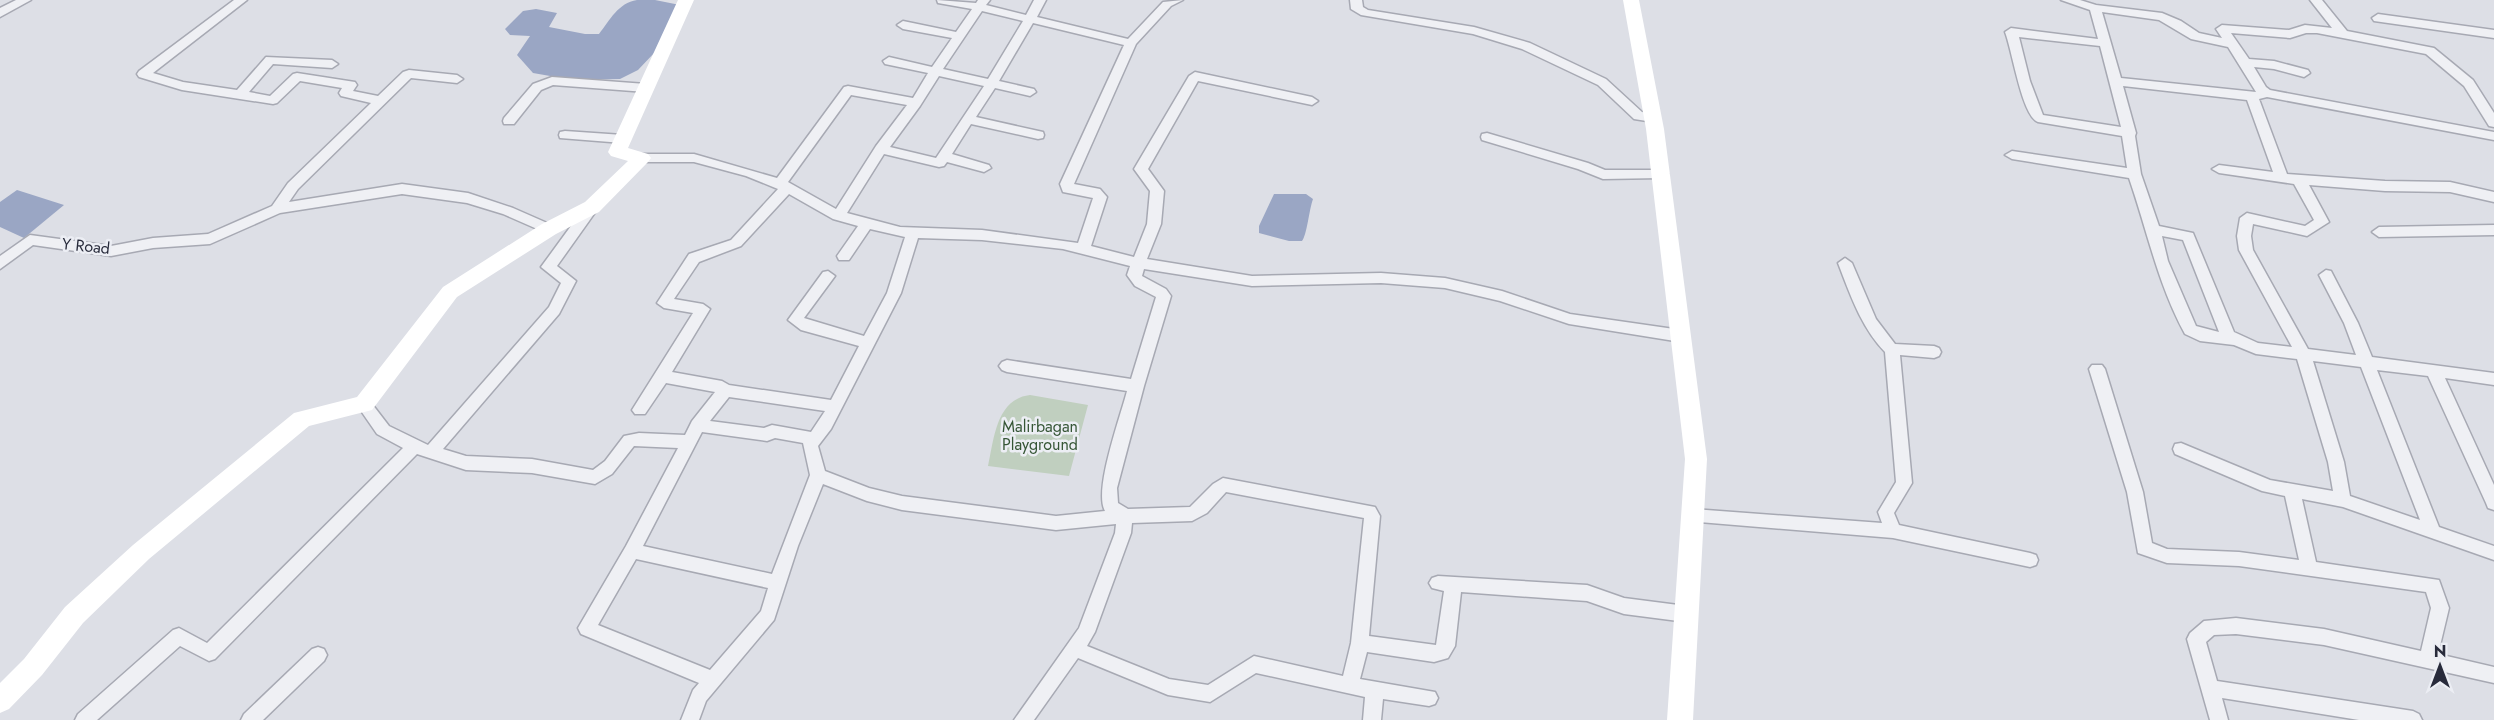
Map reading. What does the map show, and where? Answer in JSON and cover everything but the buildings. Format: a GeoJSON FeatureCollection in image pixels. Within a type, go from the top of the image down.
{"type":"FeatureCollection","features":[{"type":"Feature","properties":{"kind":"street"},"geometry":{"type":"LineString","coordinates":[[0,13],[25,0]]}},
{"type":"Feature","properties":{"kind":"street"},"geometry":{"type":"LineString","coordinates":[[241,0],[143,74],[182,86],[273,100],[297,77],[351,85],[345,93],[380,101]]}},
{"type":"Feature","properties":{"kind":"street"},"geometry":{"type":"LineString","coordinates":[[686,0],[617,152],[642,158],[694,158],[784,185],[838,216],[900,232],[982,235],[1063,244],[1139,263],[1252,280],[1380,278],[1445,283],[1503,296],[1569,319],[1681,336]]}},
{"type":"Feature","properties":{"kind":"street"},"geometry":{"type":"LineString","coordinates":[[881,149],[939,163],[1013,51],[1040,0]]}},
{"type":"Feature","properties":{"kind":"street"},"geometry":{"type":"LineString","coordinates":[[1083,249],[1100,197],[1095,192],[1068,189],[1067,184],[1131,43],[1167,4],[1177,0]]}},
{"type":"Feature","properties":{"kind":"street"},"geometry":{"type":"LineString","coordinates":[[1356,0],[1357,9],[1365,13],[1473,31],[1526,46],[1602,82],[1638,117],[1653,118]]}},
{"type":"Feature","properties":{"kind":"street"},"geometry":{"type":"LineString","coordinates":[[1631,0],[1653,118],[1696,459],[1680,720]]}},
{"type":"Feature","properties":{"kind":"street"},"geometry":{"type":"LineString","coordinates":[[2067,0],[2095,8],[2162,17],[2195,36],[2232,44]]}},
{"type":"Feature","properties":{"kind":"street"},"geometry":{"type":"LineString","coordinates":[[2316,0],[2342,33]]}},
{"type":"Feature","properties":{"kind":"street"},"geometry":{"type":"LineString","coordinates":[[942,1],[982,4],[1131,43]]}},
{"type":"Feature","properties":{"kind":"street"},"geometry":{"type":"LineString","coordinates":[[838,216],[881,149],[916,103],[982,4]]}},
{"type":"Feature","properties":{"kind":"street"},"geometry":{"type":"LineString","coordinates":[[2095,8],[2130,133],[2134,174],[2154,230],[2161,261],[2190,330],[2200,335],[2236,340]]}},
{"type":"Feature","properties":{"kind":"street"},"geometry":{"type":"LineString","coordinates":[[2378,18],[2494,34]]}},
{"type":"Feature","properties":{"kind":"street"},"geometry":{"type":"LineString","coordinates":[[903,25],[959,36]]}},
{"type":"Feature","properties":{"kind":"street"},"geometry":{"type":"LineString","coordinates":[[2421,25],[2423,28],[2410,27],[2422,49]]}},
{"type":"Feature","properties":{"kind":"street"},"geometry":{"type":"LineString","coordinates":[[2494,123],[2469,83],[2430,51],[2342,33],[2305,29],[2290,34],[2222,29],[2261,90],[2267,93],[2494,136]]}},
{"type":"Feature","properties":{"kind":"street"},"geometry":{"type":"LineString","coordinates":[[2104,43],[2011,32],[2024,81],[2038,118],[2130,133]]}},
{"type":"Feature","properties":{"kind":"street"},"geometry":{"type":"LineString","coordinates":[[241,94],[270,60],[332,64]]}},
{"type":"Feature","properties":{"kind":"street"},"geometry":{"type":"LineString","coordinates":[[889,61],[934,73],[1030,92]]}},
{"type":"Feature","properties":{"kind":"street"},"geometry":{"type":"LineString","coordinates":[[2245,62],[2274,65],[2304,73]]}},
{"type":"Feature","properties":{"kind":"street"},"geometry":{"type":"LineString","coordinates":[[277,209],[293,186],[402,78],[412,73],[457,79]]}},
{"type":"Feature","properties":{"kind":"street"},"geometry":{"type":"LineString","coordinates":[[1125,516],[1110,506],[1109,488],[1136,386],[1164,296],[1136,280],[1134,275],[1154,224],[1157,191],[1141,169],[1195,76],[1312,101]]}},
{"type":"Feature","properties":{"kind":"street"},"geometry":{"type":"LineString","coordinates":[[509,121],[542,83],[552,81],[646,88]]}},
{"type":"Feature","properties":{"kind":"street"},"geometry":{"type":"LineString","coordinates":[[2115,81],[2252,98],[2267,93]]}},
{"type":"Feature","properties":{"kind":"street"},"geometry":{"type":"LineString","coordinates":[[640,410],[703,309],[664,303],[694,258],[736,243],[784,185],[848,90],[916,103]]}},
{"type":"Feature","properties":{"kind":"street"},"geometry":{"type":"LineString","coordinates":[[2252,98],[2281,176]]}},
{"type":"Feature","properties":{"kind":"street"},"geometry":{"type":"LineString","coordinates":[[968,118],[1038,135]]}},
{"type":"Feature","properties":{"kind":"street"},"geometry":{"type":"LineString","coordinates":[[565,135],[622,139]]}},
{"type":"Feature","properties":{"kind":"street"},"geometry":{"type":"LineString","coordinates":[[1487,137],[1583,166],[1604,175],[1660,174]]}},
{"type":"Feature","properties":{"kind":"street"},"geometry":{"type":"LineString","coordinates":[[2012,155],[2134,174]]}},
{"type":"Feature","properties":{"kind":"street"},"geometry":{"type":"LineString","coordinates":[[943,156],[984,168]]}},
{"type":"Feature","properties":{"kind":"street"},"geometry":{"type":"LineString","coordinates":[[431,452],[554,310],[569,281],[548,267],[592,207],[642,158]]}},
{"type":"Feature","properties":{"kind":"street"},"geometry":{"type":"LineString","coordinates":[[2219,169],[2300,180],[2385,186],[2445,186],[2494,198]]}},
{"type":"Feature","properties":{"kind":"street"},"geometry":{"type":"LineString","coordinates":[[2300,180],[2322,222],[2307,231],[2247,218],[2244,236],[2246,250],[2303,354],[2336,462],[2343,500]]}},
{"type":"Feature","properties":{"kind":"street","name":"Y Road"},"geometry":{"type":"LineString","coordinates":[[0,264],[30,240],[111,251],[153,243],[180,243],[210,239],[277,209],[402,189],[468,198],[508,211],[549,229]]}},
{"type":"Feature","properties":{"kind":"street"},"geometry":{"type":"LineString","coordinates":[[0,701],[33,667],[74,615],[133,560],[302,418],[364,404],[450,292],[549,229],[592,207]]}},
{"type":"Feature","properties":{"kind":"street"},"geometry":{"type":"LineString","coordinates":[[844,256],[867,223]]}},
{"type":"Feature","properties":{"kind":"street"},"geometry":{"type":"LineString","coordinates":[[2154,230],[2188,236],[2228,335],[2236,340],[2256,348],[2494,379]]}},
{"type":"Feature","properties":{"kind":"street"},"geometry":{"type":"LineString","coordinates":[[2379,232],[2494,230]]}},
{"type":"Feature","properties":{"kind":"street"},"geometry":{"type":"LineString","coordinates":[[690,720],[699,696],[768,615],[818,475],[810,445],[894,293],[913,232]]}},
{"type":"Feature","properties":{"kind":"street"},"geometry":{"type":"LineString","coordinates":[[1845,263],[1863,306],[1884,343],[1892,350],[1904,464],[1904,483],[1886,512],[1893,531]]}},
{"type":"Feature","properties":{"kind":"street"},"geometry":{"type":"LineString","coordinates":[[2326,275],[2351,323],[2433,532]]}},
{"type":"Feature","properties":{"kind":"street"},"geometry":{"type":"LineString","coordinates":[[828,276],[795,320],[806,326],[867,342]]}},
{"type":"Feature","properties":{"kind":"street"},"geometry":{"type":"LineString","coordinates":[[1892,350],[1902,348],[1934,352]]}},
{"type":"Feature","properties":{"kind":"street"},"geometry":{"type":"LineString","coordinates":[[1007,366],[1136,386]]}},
{"type":"Feature","properties":{"kind":"street"},"geometry":{"type":"LineString","coordinates":[[2097,369],[2134,492],[2144,548],[2167,556],[2239,559],[2433,585],[2440,608],[2428,660]]}},
{"type":"Feature","properties":{"kind":"street"},"geometry":{"type":"LineString","coordinates":[[2433,372],[2494,503]]}},
{"type":"Feature","properties":{"kind":"street"},"geometry":{"type":"LineString","coordinates":[[662,376],[722,387],[725,390],[833,406]]}},
{"type":"Feature","properties":{"kind":"street"},"geometry":{"type":"LineString","coordinates":[[713,680],[588,628],[632,551],[698,425],[725,390]]}},
{"type":"Feature","properties":{"kind":"street"},"geometry":{"type":"LineString","coordinates":[[364,404],[382,430],[414,447],[466,463],[532,466],[595,477],[604,473],[611,466],[630,440],[691,442]]}},
{"type":"Feature","properties":{"kind":"street"},"geometry":{"type":"LineString","coordinates":[[698,425],[767,435],[772,431],[814,439]]}},
{"type":"Feature","properties":{"kind":"street"},"geometry":{"type":"LineString","coordinates":[[84,720],[179,636],[209,653],[414,447]]}},
{"type":"Feature","properties":{"kind":"street"},"geometry":{"type":"LineString","coordinates":[[2181,449],[2268,486],[2343,500],[2494,553]]}},
{"type":"Feature","properties":{"kind":"street"},"geometry":{"type":"LineString","coordinates":[[818,475],[867,494],[930,508],[1056,523],[1125,516],[1192,514],[1201,510],[1215,491],[1223,485],[1369,512],[1372,516],[1360,643],[1349,686]]}},
{"type":"Feature","properties":{"kind":"street"},"geometry":{"type":"LineString","coordinates":[[2292,491],[2309,568]]}},
{"type":"Feature","properties":{"kind":"street"},"geometry":{"type":"LineString","coordinates":[[1023,720],[1086,632],[1123,533],[1125,516]]}},
{"type":"Feature","properties":{"kind":"street"},"geometry":{"type":"LineString","coordinates":[[1693,516],[1893,531],[2030,560]]}},
{"type":"Feature","properties":{"kind":"street"},"geometry":{"type":"LineString","coordinates":[[632,551],[778,583]]}},
{"type":"Feature","properties":{"kind":"street"},"geometry":{"type":"LineString","coordinates":[[1360,643],[1434,654],[1442,652],[1446,646],[1446,583],[1587,594],[1624,606],[1686,614]]}},
{"type":"Feature","properties":{"kind":"street"},"geometry":{"type":"LineString","coordinates":[[2219,720],[2196,639],[2210,627],[2236,626],[2324,637],[2494,675]]}},
{"type":"Feature","properties":{"kind":"street"},"geometry":{"type":"LineString","coordinates":[[1075,649],[1168,687],[1210,694],[1254,664],[1349,686],[1429,698]]}},
{"type":"Feature","properties":{"kind":"street"},"geometry":{"type":"LineString","coordinates":[[250,720],[318,655]]}},
{"type":"Feature","properties":{"kind":"street"},"geometry":{"type":"LineString","coordinates":[[2211,688],[2413,720]]}},
{"type":"Feature","properties":{"kind":"street"},"geometry":{"type":"LineString","coordinates":[[1372,720],[1375,690]]}},
{"type":"Feature","properties":{"kind":"green space","name":"Malirbagan Playground"},"geometry":{"type":"Polygon","coordinates":[[[1030,395],[1088,405],[1069,476],[988,466],[998,422],[1003,412],[1019,398],[1030,395]]]}},
{"type":"Feature","properties":{"kind":"water"},"geometry":{"type":"Polygon","coordinates":[[[637,0],[655,0],[680,5],[656,51],[638,70],[620,79],[573,80],[533,73],[517,55],[530,36],[510,35],[505,29],[523,11],[536,9],[557,13],[549,27],[585,34],[599,34],[620,8],[637,0]]]}},
{"type":"Feature","properties":{"kind":"water"},"geometry":{"type":"Polygon","coordinates":[[[17,190],[64,205],[24,238],[0,227],[0,202],[17,190]]]}},
{"type":"Feature","properties":{"kind":"water"},"geometry":{"type":"Polygon","coordinates":[[[1274,194],[1306,194],[1313,199],[1302,241],[1289,241],[1259,233],[1259,226],[1274,194]]]}}]}
